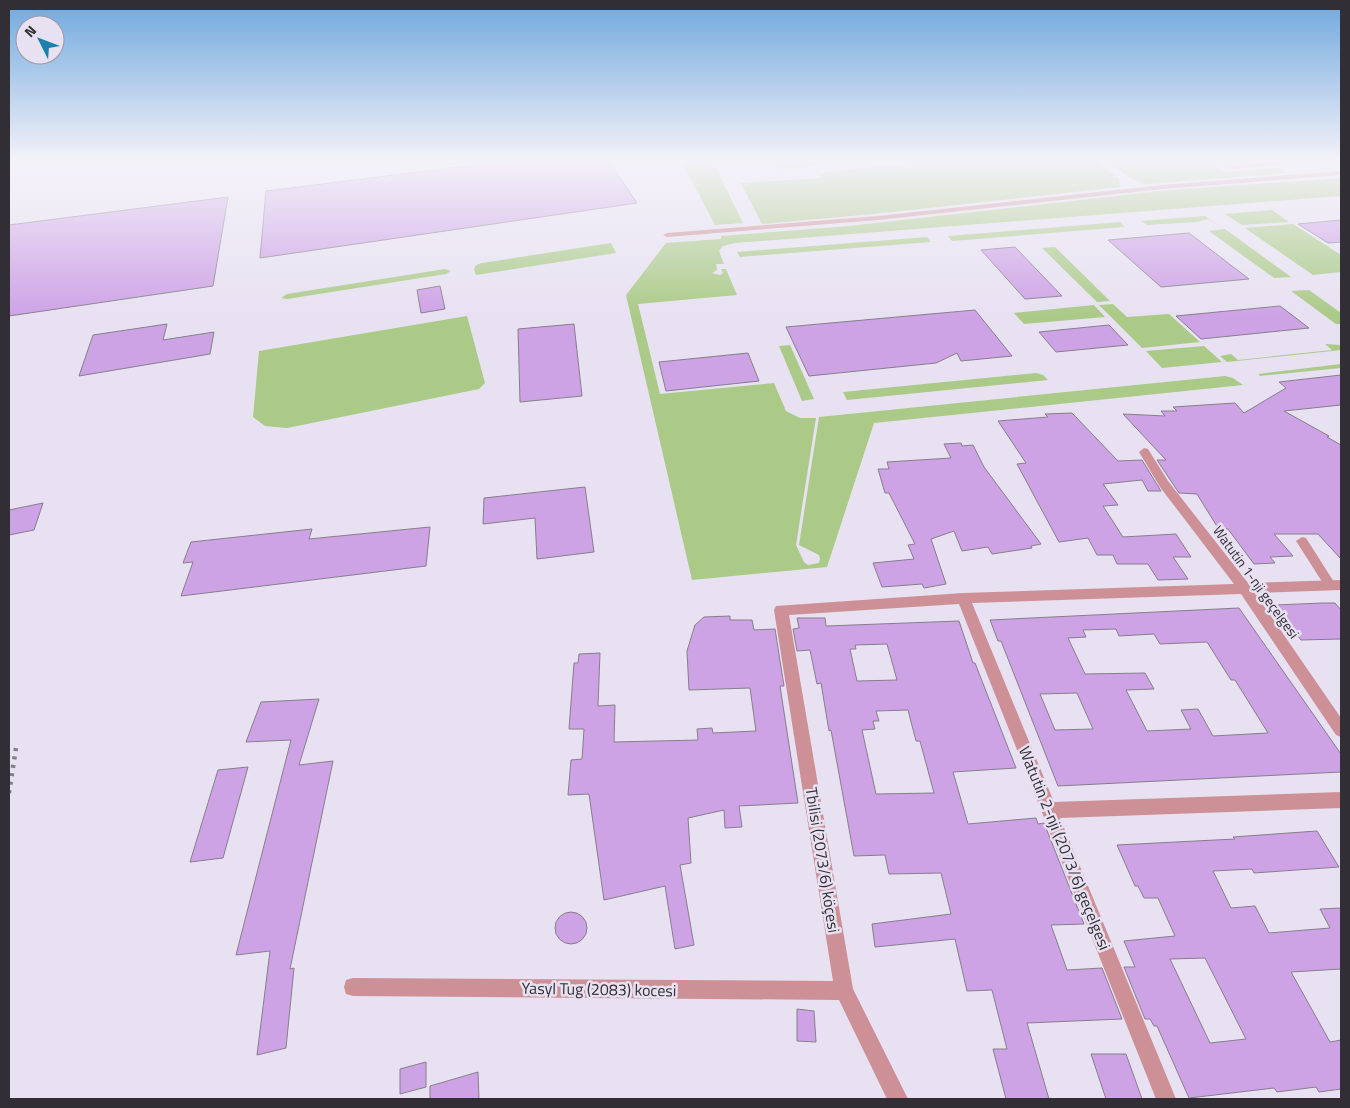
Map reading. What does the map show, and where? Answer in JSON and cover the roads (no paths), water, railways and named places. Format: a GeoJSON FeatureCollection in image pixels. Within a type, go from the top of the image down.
{"type":"FeatureCollection","features":[{"type":"Feature","properties":{"kind":"street","name":"Watutin 1-nji geçelgesi"},"geometry":{"type":"LineString","coordinates":[[1144,452],[1164,484],[1244,587],[1341,730]]}},
{"type":"Feature","properties":{"kind":"street"},"geometry":{"type":"LineString","coordinates":[[964,598],[1336,585]]}},
{"type":"Feature","properties":{"kind":"street","name":"Tbilisi (2073/6) köçesi"},"geometry":{"type":"LineString","coordinates":[[898,1099],[844,991],[781,610],[964,598]]}},
{"type":"Feature","properties":{"kind":"street","name":"Watutin 2-nji (2073/6) geçelgesi"},"geometry":{"type":"LineString","coordinates":[[964,598],[1166,1099]]}},
{"type":"Feature","properties":{"kind":"street"},"geometry":{"type":"LineString","coordinates":[[1049,810],[1341,800]]}},
{"type":"Feature","properties":{"kind":"street","name":"Yasyl Tug (2083) kocesi"},"geometry":{"type":"LineString","coordinates":[[353,987],[844,991]]}},
{"type":"Feature","properties":{"kind":"lane"},"geometry":{"type":"LineString","coordinates":[[666,235],[936,212]]}},
{"type":"Feature","properties":{"kind":"lane"},"geometry":{"type":"LineString","coordinates":[[1302,541],[1336,585]]}},
{"type":"Feature","properties":{"kind":"railway"},"geometry":{"type":"LineString","coordinates":[[9,793],[16,748]]}}]}
